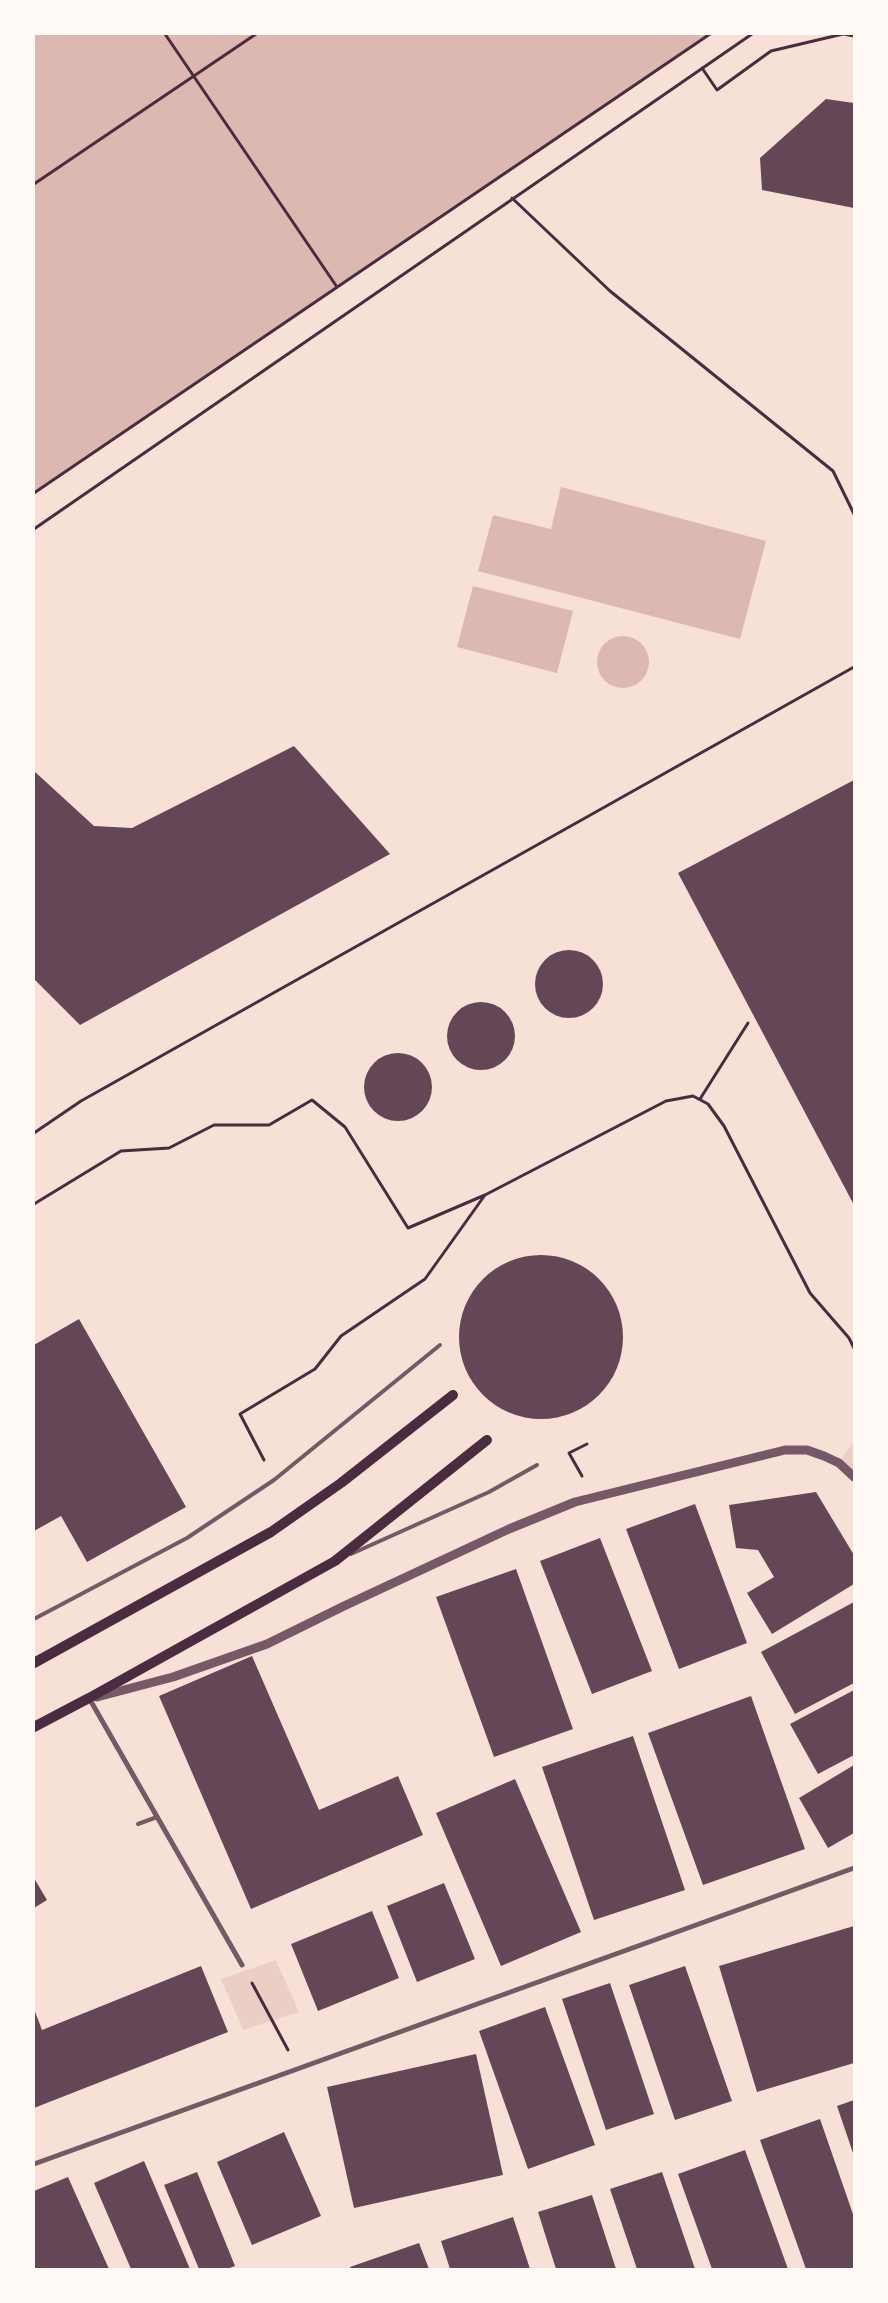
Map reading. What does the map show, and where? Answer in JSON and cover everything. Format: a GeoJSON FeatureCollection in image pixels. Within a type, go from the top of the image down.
{"type":"FeatureCollection","features":[{"type":"Feature","properties":{"kind":"main road"},"geometry":{"type":"LineString","coordinates":[[34,1663],[271,1532],[341,1483],[453,1395]]}},
{"type":"Feature","properties":{"kind":"main road"},"geometry":{"type":"LineString","coordinates":[[34,1727],[335,1561],[487,1440]]}},
{"type":"Feature","properties":{"kind":"street"},"geometry":{"type":"LineString","coordinates":[[242,1965],[89,1698],[173,1677],[267,1644],[501,1533],[574,1502],[785,1450],[807,1450],[839,1463],[854,1477]]}},
{"type":"Feature","properties":{"kind":"street"},"geometry":{"type":"LineString","coordinates":[[34,2164],[854,1868]]}},
{"type":"Feature","properties":{"kind":"lane"},"geometry":{"type":"LineString","coordinates":[[34,1619],[187,1538],[274,1480],[440,1345]]}},
{"type":"Feature","properties":{"kind":"lane"},"geometry":{"type":"LineString","coordinates":[[335,1561],[489,1492],[537,1465]]}},
{"type":"Feature","properties":{"kind":"lane"},"geometry":{"type":"LineString","coordinates":[[138,1824],[157,1817]]}},
{"type":"Feature","properties":{"kind":"path"},"geometry":{"type":"LineString","coordinates":[[166,34],[337,286]]}},
{"type":"Feature","properties":{"kind":"path"},"geometry":{"type":"LineString","coordinates":[[34,184],[256,34]]}},
{"type":"Feature","properties":{"kind":"path"},"geometry":{"type":"LineString","coordinates":[[34,493],[710,34]]}},
{"type":"Feature","properties":{"kind":"path"},"geometry":{"type":"LineString","coordinates":[[34,529],[752,34]]}},
{"type":"Feature","properties":{"kind":"path"},"geometry":{"type":"LineString","coordinates":[[702,68],[717,90],[771,51],[843,34],[854,36]]}},
{"type":"Feature","properties":{"kind":"path"},"geometry":{"type":"LineString","coordinates":[[512,198],[610,291],[833,471],[854,514]]}},
{"type":"Feature","properties":{"kind":"path"},"geometry":{"type":"LineString","coordinates":[[34,1133],[81,1101],[854,667]]}},
{"type":"Feature","properties":{"kind":"path"},"geometry":{"type":"LineString","coordinates":[[700,1099],[748,1024]]}},
{"type":"Feature","properties":{"kind":"path"},"geometry":{"type":"LineString","coordinates":[[34,1204],[121,1151],[169,1148],[214,1125],[269,1125],[312,1100],[345,1127],[408,1228],[485,1195],[666,1100],[685,1097],[700,1099],[713,1110],[724,1126],[810,1293],[849,1338],[854,1348]]}},
{"type":"Feature","properties":{"kind":"path"},"geometry":{"type":"LineString","coordinates":[[274,1480],[240,1414],[314,1369],[341,1336],[425,1279],[485,1195]]}},
{"type":"Feature","properties":{"kind":"path"},"geometry":{"type":"LineString","coordinates":[[569,1453],[588,1444]]}},
{"type":"Feature","properties":{"kind":"path"},"geometry":{"type":"LineString","coordinates":[[242,1965],[298,2068]]}},
{"type":"Feature","properties":{"kind":"shaded area"},"geometry":{"type":"Polygon","coordinates":[[[34,34],[710,34],[34,493],[34,34]]]}},
{"type":"Feature","properties":{"kind":"shaded area"},"geometry":{"type":"Polygon","coordinates":[[[561,487],[766,541],[740,639],[478,571],[493,515],[551,529],[561,487]]]}},
{"type":"Feature","properties":{"kind":"shaded area"},"geometry":{"type":"Polygon","coordinates":[[[473,586],[573,611],[557,673],[457,647],[473,586]]]}},
{"type":"Feature","properties":{"kind":"shaded area"},"geometry":{"type":"Polygon","coordinates":[[[618,636],[628,636],[642,643],[649,657],[649,667],[642,681],[628,688],[618,688],[608,684],[601,677],[597,667],[597,657],[601,647],[608,640],[618,636]]]}},
{"type":"Feature","properties":{"kind":"shaded area"},"geometry":{"type":"Polygon","coordinates":[[[854,1441],[854,1477],[839,1463],[854,1441]]]}},
{"type":"Feature","properties":{"kind":"shaded area"},"geometry":{"type":"Polygon","coordinates":[[[276,1960],[299,2012],[243,2030],[221,1979],[276,1960]]]}},
{"type":"Feature","properties":{"kind":"building"},"geometry":{"type":"Polygon","coordinates":[[[826,99],[854,103],[854,208],[762,190],[760,158],[826,99]]]}},
{"type":"Feature","properties":{"kind":"building"},"geometry":{"type":"Polygon","coordinates":[[[294,746],[390,854],[80,1025],[34,979],[34,771],[94,826],[132,828],[294,746]]]}},
{"type":"Feature","properties":{"kind":"building"},"geometry":{"type":"Polygon","coordinates":[[[854,780],[854,1205],[678,873],[854,780]]]}},
{"type":"Feature","properties":{"kind":"building"},"geometry":{"type":"Polygon","coordinates":[[[569,950],[582,952],[593,960],[601,971],[603,984],[601,997],[593,1008],[582,1016],[569,1018],[556,1016],[545,1008],[537,997],[535,984],[537,971],[545,960],[556,952],[569,950]]]}},
{"type":"Feature","properties":{"kind":"building"},"geometry":{"type":"Polygon","coordinates":[[[481,1002],[494,1004],[505,1012],[513,1023],[515,1036],[513,1049],[505,1060],[494,1068],[481,1070],[468,1068],[457,1060],[449,1049],[447,1036],[449,1023],[457,1012],[468,1004],[481,1002]]]}},
{"type":"Feature","properties":{"kind":"building"},"geometry":{"type":"Polygon","coordinates":[[[398,1053],[411,1055],[422,1063],[430,1074],[432,1087],[430,1100],[422,1111],[411,1119],[398,1121],[385,1119],[374,1111],[366,1100],[364,1087],[366,1074],[374,1063],[385,1055],[398,1053]]]}},
{"type":"Feature","properties":{"kind":"building"},"geometry":{"type":"Polygon","coordinates":[[[541,1255],[565,1259],[586,1269],[599,1279],[609,1292],[619,1313],[623,1337],[619,1361],[609,1382],[599,1395],[586,1405],[565,1415],[541,1419],[517,1415],[496,1405],[483,1395],[473,1382],[463,1361],[459,1337],[463,1313],[473,1292],[483,1279],[496,1269],[517,1259],[541,1255]]]}},
{"type":"Feature","properties":{"kind":"building"},"geometry":{"type":"Polygon","coordinates":[[[79,1319],[186,1507],[87,1562],[61,1516],[34,1531],[34,1345],[79,1319]]]}},
{"type":"Feature","properties":{"kind":"building"},"geometry":{"type":"Polygon","coordinates":[[[816,1492],[854,1555],[854,1584],[772,1634],[747,1593],[774,1577],[758,1550],[736,1548],[729,1505],[816,1492]]]}},
{"type":"Feature","properties":{"kind":"building"},"geometry":{"type":"Polygon","coordinates":[[[695,1504],[747,1643],[679,1669],[626,1529],[695,1504]]]}},
{"type":"Feature","properties":{"kind":"building"},"geometry":{"type":"Polygon","coordinates":[[[600,1538],[652,1671],[592,1694],[540,1561],[600,1538]]]}},
{"type":"Feature","properties":{"kind":"building"},"geometry":{"type":"Polygon","coordinates":[[[516,1569],[573,1729],[494,1757],[436,1597],[516,1569]]]}},
{"type":"Feature","properties":{"kind":"building"},"geometry":{"type":"Polygon","coordinates":[[[854,1602],[854,1683],[795,1714],[761,1652],[854,1602]]]}},
{"type":"Feature","properties":{"kind":"building"},"geometry":{"type":"Polygon","coordinates":[[[252,1656],[319,1810],[398,1776],[423,1835],[251,1909],[159,1696],[252,1656]]]}},
{"type":"Feature","properties":{"kind":"building"},"geometry":{"type":"Polygon","coordinates":[[[854,1690],[854,1755],[818,1774],[790,1724],[854,1690]]]}},
{"type":"Feature","properties":{"kind":"building"},"geometry":{"type":"Polygon","coordinates":[[[751,1696],[805,1849],[703,1885],[648,1733],[751,1696]]]}},
{"type":"Feature","properties":{"kind":"building"},"geometry":{"type":"Polygon","coordinates":[[[633,1736],[685,1890],[594,1920],[542,1767],[633,1736]]]}},
{"type":"Feature","properties":{"kind":"building"},"geometry":{"type":"Polygon","coordinates":[[[854,1765],[854,1833],[828,1848],[799,1798],[854,1765]]]}},
{"type":"Feature","properties":{"kind":"building"},"geometry":{"type":"Polygon","coordinates":[[[515,1779],[581,1932],[501,1966],[436,1813],[515,1779]]]}},
{"type":"Feature","properties":{"kind":"building"},"geometry":{"type":"Polygon","coordinates":[[[34,1878],[47,1900],[34,1908],[34,1878]]]}},
{"type":"Feature","properties":{"kind":"building"},"geometry":{"type":"Polygon","coordinates":[[[444,1883],[475,1959],[417,1982],[387,1906],[444,1883]]]}},
{"type":"Feature","properties":{"kind":"building"},"geometry":{"type":"Polygon","coordinates":[[[372,1911],[399,1978],[318,2011],[291,1944],[372,1911]]]}},
{"type":"Feature","properties":{"kind":"building"},"geometry":{"type":"Polygon","coordinates":[[[854,1926],[854,2063],[757,2092],[719,1966],[854,1926]]]}},
{"type":"Feature","properties":{"kind":"building"},"geometry":{"type":"Polygon","coordinates":[[[201,1966],[228,2032],[34,2108],[34,2009],[42,2030],[201,1966]]]}},
{"type":"Feature","properties":{"kind":"building"},"geometry":{"type":"Polygon","coordinates":[[[685,1966],[732,2101],[675,2120],[629,1985],[685,1966]]]}},
{"type":"Feature","properties":{"kind":"building"},"geometry":{"type":"Polygon","coordinates":[[[610,1983],[654,2114],[606,2130],[562,1999],[610,1983]]]}},
{"type":"Feature","properties":{"kind":"building"},"geometry":{"type":"Polygon","coordinates":[[[545,2007],[595,2145],[528,2169],[479,2031],[545,2007]]]}},
{"type":"Feature","properties":{"kind":"building"},"geometry":{"type":"Polygon","coordinates":[[[476,2054],[503,2175],[354,2208],[327,2087],[476,2054]]]}},
{"type":"Feature","properties":{"kind":"building"},"geometry":{"type":"Polygon","coordinates":[[[854,2100],[854,2156],[837,2106],[854,2100]]]}},
{"type":"Feature","properties":{"kind":"building"},"geometry":{"type":"Polygon","coordinates":[[[820,2119],[854,2217],[854,2269],[806,2269],[760,2140],[820,2119]]]}},
{"type":"Feature","properties":{"kind":"building"},"geometry":{"type":"Polygon","coordinates":[[[284,2132],[321,2216],[252,2245],[217,2162],[284,2132]]]}},
{"type":"Feature","properties":{"kind":"building"},"geometry":{"type":"Polygon","coordinates":[[[745,2150],[788,2269],[712,2269],[678,2174],[745,2150]]]}},
{"type":"Feature","properties":{"kind":"building"},"geometry":{"type":"Polygon","coordinates":[[[144,2161],[190,2269],[131,2269],[94,2183],[144,2161]]]}},
{"type":"Feature","properties":{"kind":"building"},"geometry":{"type":"Polygon","coordinates":[[[197,2172],[235,2266],[227,2269],[199,2269],[164,2185],[197,2172]]]}},
{"type":"Feature","properties":{"kind":"building"},"geometry":{"type":"Polygon","coordinates":[[[662,2172],[695,2269],[637,2269],[610,2189],[662,2172]]]}},
{"type":"Feature","properties":{"kind":"building"},"geometry":{"type":"Polygon","coordinates":[[[68,2177],[109,2269],[34,2269],[34,2191],[68,2177]]]}},
{"type":"Feature","properties":{"kind":"building"},"geometry":{"type":"Polygon","coordinates":[[[592,2195],[616,2269],[556,2269],[538,2212],[592,2195]]]}},
{"type":"Feature","properties":{"kind":"building"},"geometry":{"type":"Polygon","coordinates":[[[513,2217],[530,2269],[450,2269],[441,2241],[513,2217]]]}},
{"type":"Feature","properties":{"kind":"building"},"geometry":{"type":"Polygon","coordinates":[[[419,2243],[429,2269],[351,2269],[350,2267],[419,2243]]]}}]}
